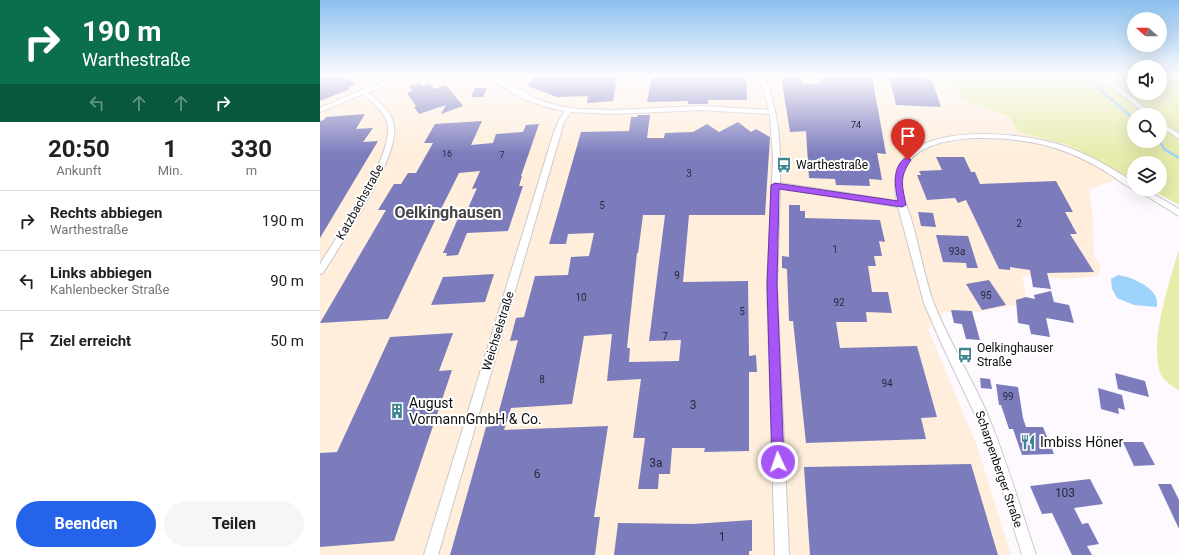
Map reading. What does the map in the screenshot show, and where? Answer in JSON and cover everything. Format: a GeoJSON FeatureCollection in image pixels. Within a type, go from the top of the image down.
{"type":"FeatureCollection","features":[{"type":"Feature","properties":{"kind":"street"},"geometry":{"type":"LineString","coordinates":[[320,110],[339,102]]}},
{"type":"Feature","properties":{"kind":"street","name":"Katzbachstraße"},"geometry":{"type":"LineString","coordinates":[[320,271],[373,183],[391,140],[391,127],[388,119],[381,107],[376,102]]}},
{"type":"Feature","properties":{"kind":"street"},"geometry":{"type":"LineString","coordinates":[[537,102],[569,110],[627,111],[692,108],[773,112]]}},
{"type":"Feature","properties":{"kind":"street"},"geometry":{"type":"LineString","coordinates":[[770,102],[773,112],[777,159],[772,285],[782,555]]}},
{"type":"Feature","properties":{"kind":"street","name":"Weichselstraße"},"geometry":{"type":"LineString","coordinates":[[431,555],[556,135],[561,122],[569,110]]}},
{"type":"Feature","properties":{"kind":"street"},"geometry":{"type":"LineString","coordinates":[[1167,128],[1179,137]]}},
{"type":"Feature","properties":{"kind":"street","name":"Scharpenberger Straße"},"geometry":{"type":"LineString","coordinates":[[1029,555],[986,424],[949,347],[924,289],[902,205],[898,187],[898,177],[902,166],[918,151],[943,140],[985,135],[1020,137],[1061,148],[1090,160],[1127,182]]}},
{"type":"Feature","properties":{"kind":"street"},"geometry":{"type":"LineString","coordinates":[[775,185],[902,205]]}},
{"type":"Feature","properties":{"kind":"street"},"geometry":{"type":"LineString","coordinates":[[1151,196],[1179,213]]}},
{"type":"Feature","properties":{"kind":"shaded area"},"geometry":{"type":"Polygon","coordinates":[[[320,102],[970,102],[1008,116],[1019,132],[1071,146],[1127,175],[1089,189],[1093,218],[1094,257],[1100,265],[1098,276],[1067,279],[1022,275],[1027,303],[977,312],[945,312],[928,329],[977,446],[1011,555],[320,555],[320,102]]]}},
{"type":"Feature","properties":{"kind":"green space"},"geometry":{"type":"Polygon","coordinates":[[[970,102],[1179,102],[1179,205],[1163,196],[1167,196],[1167,156],[1127,156],[1127,176],[1071,146],[1019,132],[1008,116],[970,102]]]}},
{"type":"Feature","properties":{"kind":"green space"},"geometry":{"type":"Polygon","coordinates":[[[1179,249],[1179,391],[1167,382],[1161,375],[1157,347],[1162,312],[1179,249]]]}},
{"type":"Feature","properties":{"kind":"water"},"geometry":{"type":"Polygon","coordinates":[[[1118,275],[1145,285],[1156,297],[1157,307],[1134,305],[1117,298],[1112,289],[1111,279],[1118,275]]]}},
{"type":"Feature","properties":{"kind":"building"},"geometry":{"type":"Polygon","coordinates":[[[413,102],[460,102],[463,106],[441,114],[446,105],[419,114],[414,107],[416,106],[413,102]]]}},
{"type":"Feature","properties":{"kind":"building"},"geometry":{"type":"Polygon","coordinates":[[[688,102],[708,102],[708,104],[688,104],[688,102]]]}},
{"type":"Feature","properties":{"kind":"building"},"geometry":{"type":"Polygon","coordinates":[[[785,102],[877,102],[886,154],[877,153],[882,180],[869,179],[870,186],[836,185],[835,179],[809,178],[806,131],[790,132],[785,102]]]}},
{"type":"Feature","properties":{"kind":"building"},"geometry":{"type":"Polygon","coordinates":[[[895,102],[939,102],[941,107],[896,105],[895,102]]]}},
{"type":"Feature","properties":{"kind":"building"},"geometry":{"type":"Polygon","coordinates":[[[365,114],[356,129],[373,128],[363,142],[378,141],[320,238],[320,121],[324,120],[326,117],[365,114]]]}},
{"type":"Feature","properties":{"kind":"building"},"geometry":{"type":"Polygon","coordinates":[[[638,115],[650,115],[647,138],[664,138],[665,133],[693,132],[707,124],[719,132],[738,122],[751,132],[756,129],[770,137],[765,215],[689,215],[683,282],[748,281],[749,356],[756,355],[757,372],[749,372],[749,451],[704,452],[705,448],[672,448],[670,474],[659,474],[658,489],[638,489],[645,438],[633,438],[641,379],[607,381],[612,334],[584,336],[572,404],[511,408],[504,430],[608,426],[594,517],[600,517],[595,555],[450,555],[486,427],[495,426],[518,340],[510,341],[516,318],[524,317],[535,276],[568,275],[571,257],[589,256],[594,233],[568,234],[566,244],[549,244],[581,132],[629,131],[631,117],[637,117],[638,115]],[[643,215],[637,253],[627,348],[630,348],[629,362],[679,361],[681,340],[649,341],[665,215],[643,215]]]}},
{"type":"Feature","properties":{"kind":"building"},"geometry":{"type":"Polygon","coordinates":[[[482,121],[471,145],[493,143],[496,134],[523,132],[526,125],[539,124],[521,176],[519,186],[523,186],[508,231],[467,233],[458,255],[446,256],[447,253],[443,253],[459,216],[465,215],[477,188],[472,189],[480,171],[459,173],[388,319],[320,323],[386,210],[378,210],[394,184],[401,184],[408,173],[416,173],[433,143],[424,143],[435,124],[482,121]]]}},
{"type":"Feature","properties":{"kind":"building"},"geometry":{"type":"Polygon","coordinates":[[[936,157],[964,157],[971,172],[975,172],[980,184],[1056,181],[1073,212],[1065,212],[1077,234],[1070,234],[1094,272],[1047,273],[1051,289],[1033,287],[1030,270],[1010,267],[1010,270],[999,269],[966,200],[958,203],[955,198],[927,200],[917,175],[921,175],[919,171],[942,170],[936,157]]]}},
{"type":"Feature","properties":{"kind":"building"},"geometry":{"type":"Polygon","coordinates":[[[789,205],[800,205],[800,211],[805,211],[805,218],[880,220],[885,242],[879,241],[882,256],[874,256],[876,266],[868,266],[872,292],[888,292],[892,313],[866,312],[867,322],[836,322],[840,348],[917,346],[937,417],[921,418],[926,439],[806,443],[793,321],[789,321],[787,269],[782,268],[782,256],[789,257],[789,205]]]}},
{"type":"Feature","properties":{"kind":"building"},"geometry":{"type":"Polygon","coordinates":[[[918,212],[933,213],[936,227],[921,226],[918,212]]]}},
{"type":"Feature","properties":{"kind":"building"},"geometry":{"type":"Polygon","coordinates":[[[936,235],[968,236],[978,268],[967,268],[966,263],[943,262],[936,235]]]}},
{"type":"Feature","properties":{"kind":"building"},"geometry":{"type":"Polygon","coordinates":[[[494,274],[485,302],[431,305],[443,277],[494,274]]]}},
{"type":"Feature","properties":{"kind":"building"},"geometry":{"type":"Polygon","coordinates":[[[989,280],[1006,305],[982,310],[966,284],[989,280]]]}},
{"type":"Feature","properties":{"kind":"building"},"geometry":{"type":"Polygon","coordinates":[[[1051,291],[1054,302],[1069,305],[1074,323],[1046,318],[1050,337],[1031,334],[1029,325],[1018,323],[1016,300],[1026,297],[1035,299],[1034,295],[1051,291]]]}},
{"type":"Feature","properties":{"kind":"building"},"geometry":{"type":"Polygon","coordinates":[[[951,310],[972,311],[980,340],[966,339],[962,324],[954,323],[951,310]]]}},
{"type":"Feature","properties":{"kind":"building","name":"August VormannGmbH & Co."},"geometry":{"type":"Polygon","coordinates":[[[453,333],[439,371],[452,370],[394,541],[320,547],[320,453],[337,452],[390,337],[453,333]]]}},
{"type":"Feature","properties":{"kind":"building"},"geometry":{"type":"Polygon","coordinates":[[[1115,373],[1145,381],[1149,397],[1118,389],[1115,373]]]}},
{"type":"Feature","properties":{"kind":"building"},"geometry":{"type":"Polygon","coordinates":[[[980,378],[990,379],[992,389],[981,388],[980,378]]]}},
{"type":"Feature","properties":{"kind":"building"},"geometry":{"type":"Polygon","coordinates":[[[996,384],[1018,387],[1026,427],[1043,427],[1054,454],[1022,455],[1013,429],[1009,429],[1001,405],[999,405],[996,384]]]}},
{"type":"Feature","properties":{"kind":"building"},"geometry":{"type":"Polygon","coordinates":[[[1098,388],[1122,395],[1125,410],[1118,408],[1119,414],[1101,409],[1098,388]]]}},
{"type":"Feature","properties":{"kind":"building"},"geometry":{"type":"Polygon","coordinates":[[[1123,442],[1143,442],[1155,465],[1134,466],[1123,442]]]}},
{"type":"Feature","properties":{"kind":"building"},"geometry":{"type":"Polygon","coordinates":[[[971,464],[998,555],[810,555],[804,467],[971,464]]]}},
{"type":"Feature","properties":{"kind":"building"},"geometry":{"type":"Polygon","coordinates":[[[1090,479],[1103,504],[1074,508],[1082,524],[1088,523],[1099,544],[1087,546],[1092,555],[1072,555],[1052,513],[1042,514],[1030,486],[1090,479]]]}},
{"type":"Feature","properties":{"kind":"building"},"geometry":{"type":"Polygon","coordinates":[[[1158,484],[1171,484],[1179,500],[1179,529],[1158,484]]]}},
{"type":"Feature","properties":{"kind":"building"},"geometry":{"type":"Polygon","coordinates":[[[752,520],[752,551],[749,551],[749,555],[614,555],[618,523],[693,524],[752,520]]]}},
{"type":"Feature","properties":{"kind":"waterway"},"geometry":{"type":"LineString","coordinates":[[1114,102],[1127,113]]}},
{"type":"Feature","properties":{"kind":"waterway"},"geometry":{"type":"LineString","coordinates":[[1164,148],[1179,158]]}},
{"type":"Feature","properties":{"kind":"place","name":"Warthestraße"},"geometry":{"type":"Point","coordinates":[784,165]}},
{"type":"Feature","properties":{"kind":"place","name":"Oelkinghauser Straße"},"geometry":{"type":"Point","coordinates":[965,355]}},
{"type":"Feature","properties":{"kind":"place","name":"August VormannGmbH & Co."},"geometry":{"type":"Point","coordinates":[397,411]}},
{"type":"Feature","properties":{"kind":"place","name":"Imbiss Höner"},"geometry":{"type":"Point","coordinates":[1028,442]}},
{"type":"Feature","properties":{"kind":"district","name":"Oelkinghausen"},"geometry":{"type":"Point","coordinates":[448,212]}},
{"type":"Feature","properties":{"kind":"route"},"geometry":{"type":"LineString","coordinates":[[778,462],[772,285],[775,185],[902,205],[898,187],[898,177],[902,166],[908,160]]}}]}
